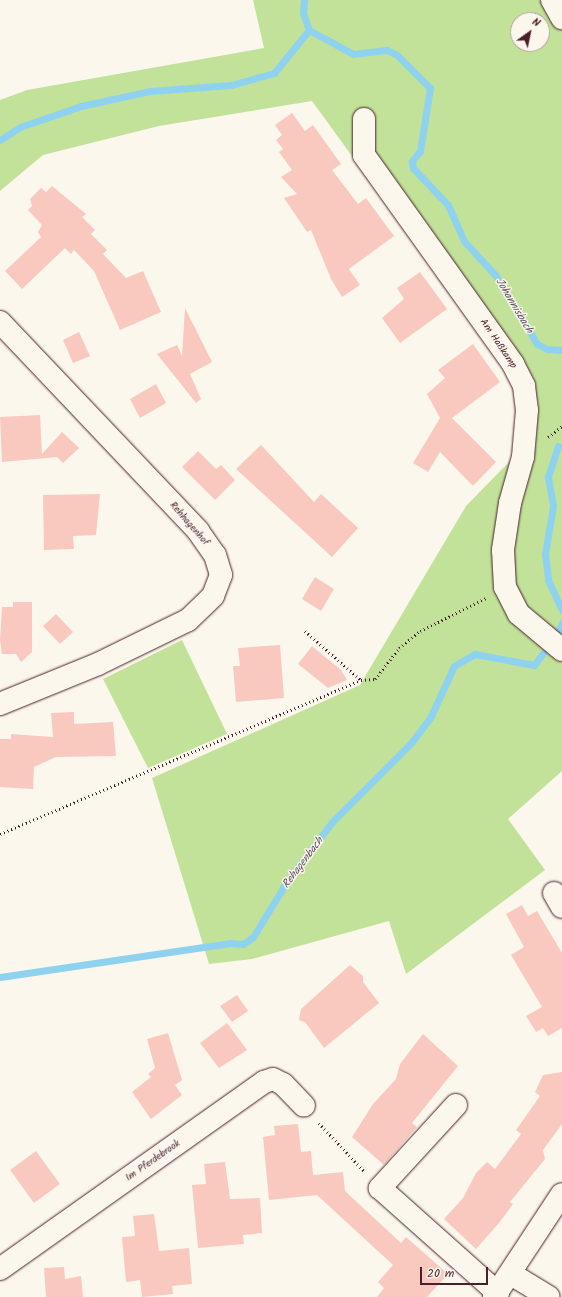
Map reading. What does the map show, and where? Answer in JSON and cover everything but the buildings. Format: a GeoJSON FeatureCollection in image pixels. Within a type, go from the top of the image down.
{"type":"FeatureCollection","features":[{"type":"Feature","properties":{"kind":"street"},"geometry":{"type":"LineString","coordinates":[[552,0],[562,18]]}},
{"type":"Feature","properties":{"kind":"street","name":"Am Haßkamp"},"geometry":{"type":"LineString","coordinates":[[364,119],[364,155],[513,364],[524,386],[527,410],[523,451],[503,550],[505,587],[519,614],[562,650]]}},
{"type":"Feature","properties":{"kind":"street","name":"Rehhagenhof"},"geometry":{"type":"LineString","coordinates":[[0,322],[198,531],[215,555],[221,575],[213,596],[188,620],[98,664],[0,704]]}},
{"type":"Feature","properties":{"kind":"street","name":"Im Pferdebrook"},"geometry":{"type":"LineString","coordinates":[[0,1269],[264,1082],[273,1079],[282,1084],[304,1106]]}},
{"type":"Feature","properties":{"kind":"street"},"geometry":{"type":"LineString","coordinates":[[456,1105],[380,1188],[496,1295],[562,1194]]}},
{"type":"Feature","properties":{"kind":"street"},"geometry":{"type":"LineString","coordinates":[[511,1274],[549,1297]]}},
{"type":"Feature","properties":{"kind":"path"},"geometry":{"type":"LineString","coordinates":[[0,834],[361,680],[375,679],[399,648],[420,631],[460,614],[505,587]]}},
{"type":"Feature","properties":{"kind":"path"},"geometry":{"type":"LineString","coordinates":[[305,631],[361,680]]}},
{"type":"Feature","properties":{"kind":"path"},"geometry":{"type":"LineString","coordinates":[[304,1106],[380,1188]]}},
{"type":"Feature","properties":{"kind":"green space"},"geometry":{"type":"Polygon","coordinates":[[[253,0],[562,0],[562,771],[508,819],[545,870],[406,974],[389,921],[252,959],[209,964],[152,778],[360,685],[466,506],[514,457],[519,435],[511,375],[312,101],[159,126],[43,155],[0,191],[0,100],[27,90],[264,48],[253,0]]]}},
{"type":"Feature","properties":{"kind":"green space"},"geometry":{"type":"Polygon","coordinates":[[[182,640],[227,734],[148,768],[103,679],[182,640]]]}},
{"type":"Feature","properties":{"kind":"waterway","name":"Johannisbach"},"geometry":{"type":"LineString","coordinates":[[304,0],[303,13],[309,30],[353,54],[387,50],[397,55],[430,88],[420,151],[412,161],[413,168],[448,205],[464,241],[496,276],[537,344],[547,349],[562,350]]}},
{"type":"Feature","properties":{"kind":"waterway"},"geometry":{"type":"LineString","coordinates":[[0,140],[20,127],[81,106],[150,91],[231,85],[274,73],[309,30]]}},
{"type":"Feature","properties":{"kind":"waterway","name":"Rehagenbach"},"geometry":{"type":"LineString","coordinates":[[558,446],[548,477],[553,506],[545,554],[548,580],[562,610]]}},
{"type":"Feature","properties":{"kind":"waterway","name":"Rehagenbach"},"geometry":{"type":"LineString","coordinates":[[555,637],[562,623]]}},
{"type":"Feature","properties":{"kind":"waterway","name":"Rehagenbach"},"geometry":{"type":"LineString","coordinates":[[0,977],[231,943],[243,944],[253,937],[286,883],[332,822],[411,743],[431,716],[454,666],[475,654],[534,665],[543,653]]}}]}
